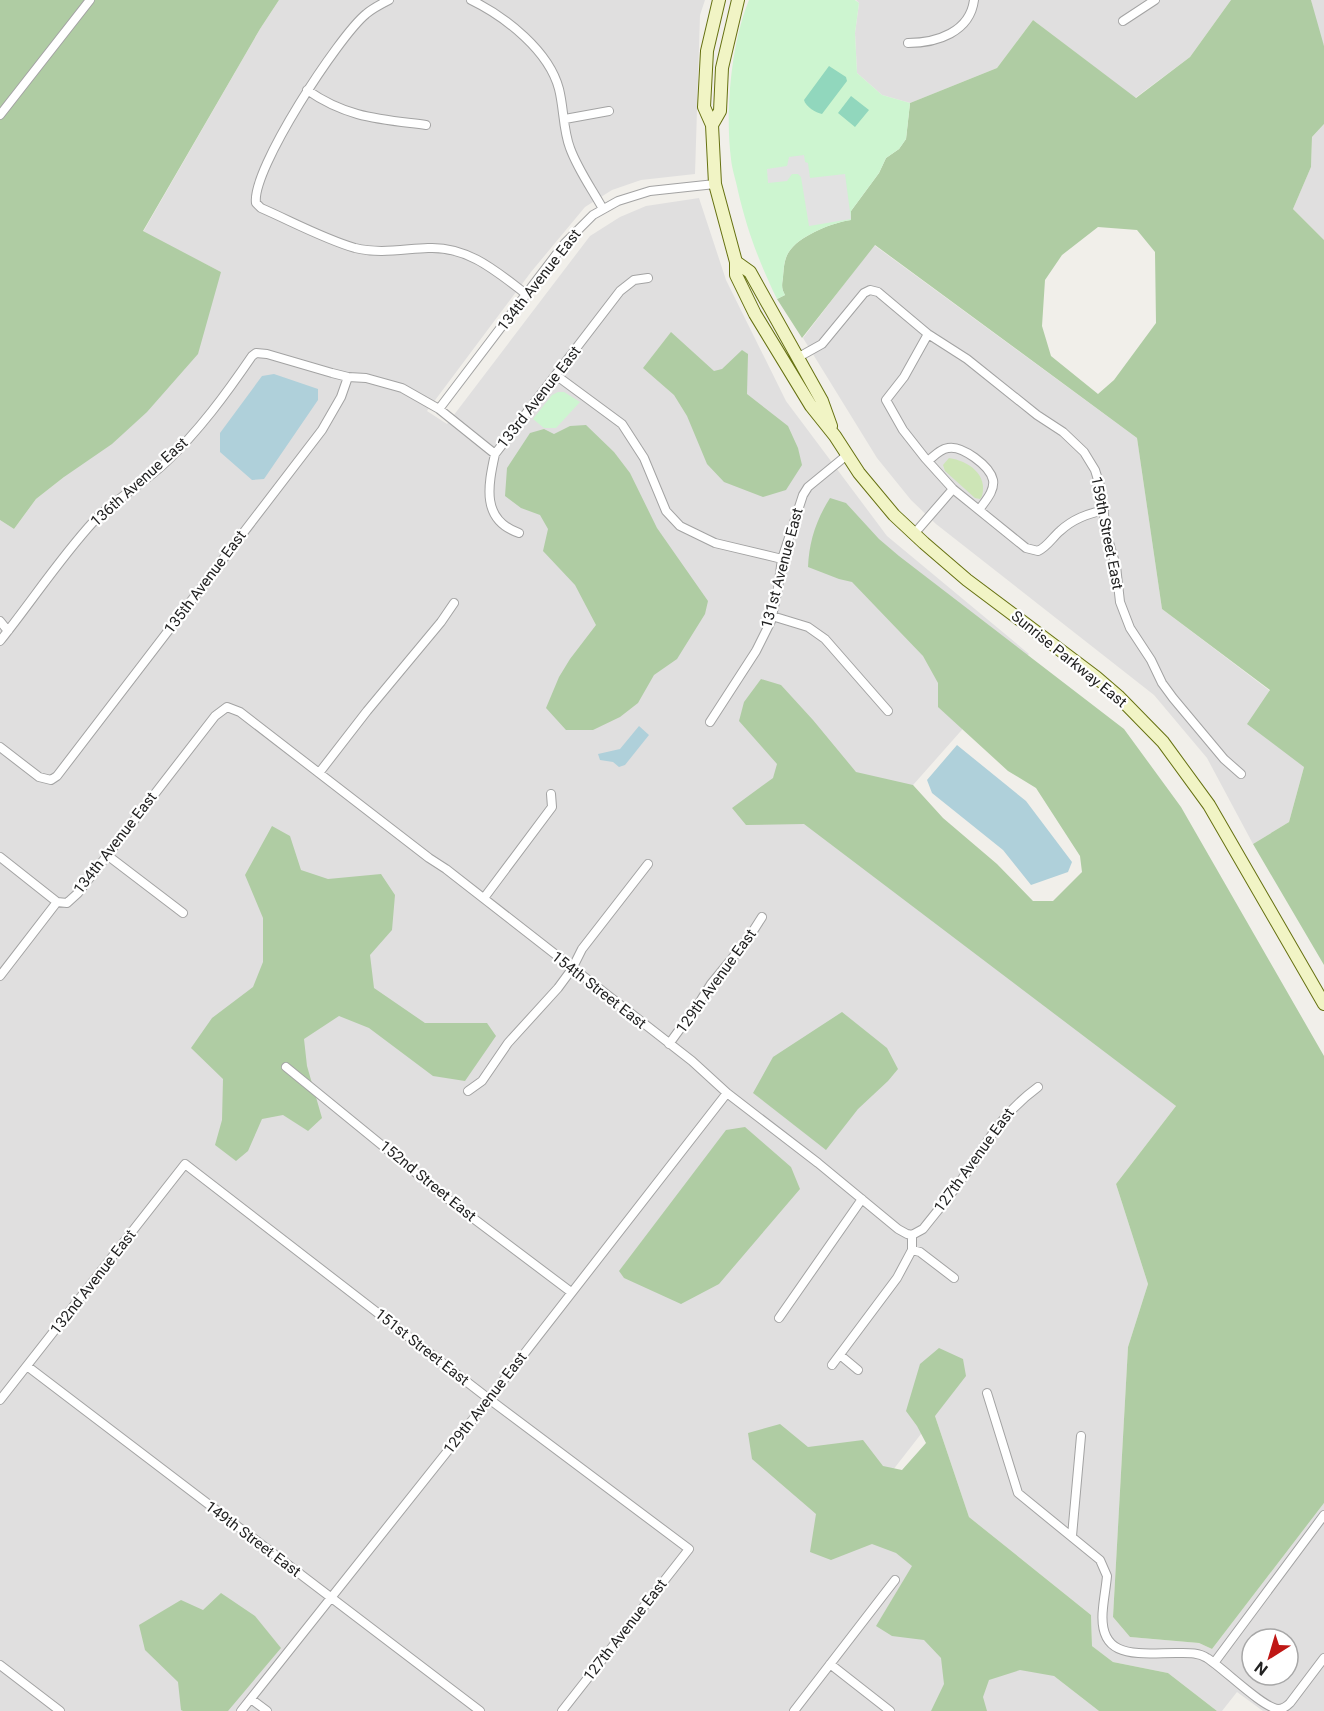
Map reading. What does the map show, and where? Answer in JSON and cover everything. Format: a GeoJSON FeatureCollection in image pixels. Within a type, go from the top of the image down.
{"type":"FeatureCollection","features":[{"type":"Feature","properties":{"kind":"street"},"geometry":{"type":"LineString","coordinates":[[0,116],[90,0]]}},
{"type":"Feature","properties":{"kind":"street"},"geometry":{"type":"LineString","coordinates":[[389,0],[365,14],[348,33],[307,90],[271,154],[256,192],[256,202],[261,208],[355,248],[382,252],[430,248],[449,249],[467,255],[480,260],[526,294]]}},
{"type":"Feature","properties":{"kind":"street"},"geometry":{"type":"LineString","coordinates":[[471,0],[494,14],[536,48],[554,74],[569,147],[603,209]]}},
{"type":"Feature","properties":{"kind":"street"},"geometry":{"type":"LineString","coordinates":[[715,184],[712,125],[704,107],[707,51],[719,0]]}},
{"type":"Feature","properties":{"kind":"street"},"geometry":{"type":"LineString","coordinates":[[712,125],[720,111],[722,68],[738,0]]}},
{"type":"Feature","properties":{"kind":"street"},"geometry":{"type":"LineString","coordinates":[[908,43],[923,43],[958,29],[972,12],[974,0]]}},
{"type":"Feature","properties":{"kind":"street"},"geometry":{"type":"LineString","coordinates":[[1123,21],[1155,0]]}},
{"type":"Feature","properties":{"kind":"street"},"geometry":{"type":"LineString","coordinates":[[307,90],[327,103],[357,115],[426,125]]}},
{"type":"Feature","properties":{"kind":"street"},"geometry":{"type":"LineString","coordinates":[[565,119],[609,111]]}},
{"type":"Feature","properties":{"kind":"street","name":"134th Avenue East"},"geometry":{"type":"LineString","coordinates":[[440,409],[578,229],[603,209],[618,201],[650,191],[715,184]]}},
{"type":"Feature","properties":{"kind":"street","name":"Sunrise Parkway East"},"geometry":{"type":"LineString","coordinates":[[715,184],[736,262],[736,275],[755,314],[811,406],[847,455],[876,494],[914,534],[968,579],[1096,677],[1141,718],[1163,742],[1209,806],[1324,1004]]}},
{"type":"Feature","properties":{"kind":"street","name":"Sunrise Parkway East"},"geometry":{"type":"LineString","coordinates":[[736,262],[750,272],[822,401],[834,436]]}},
{"type":"Feature","properties":{"kind":"street","name":"133rd Avenue East"},"geometry":{"type":"LineString","coordinates":[[519,533],[509,530],[501,523],[491,507],[490,477],[495,454],[620,291],[634,280],[648,278]]}},
{"type":"Feature","properties":{"kind":"street","name":"159th Street East"},"geometry":{"type":"LineString","coordinates":[[797,358],[822,344],[858,298],[870,290],[878,292],[928,334],[967,359],[1037,415],[1076,442],[1095,470],[1100,486],[1107,536],[1116,567],[1120,602],[1130,628],[1173,698],[1224,759],[1241,774]]}},
{"type":"Feature","properties":{"kind":"street"},"geometry":{"type":"LineString","coordinates":[[928,334],[904,377],[886,400],[903,430],[953,489],[1026,548],[1038,551],[1063,528],[1081,516],[1104,510]]}},
{"type":"Feature","properties":{"kind":"street","name":"136th Avenue East"},"geometry":{"type":"LineString","coordinates":[[0,641],[86,531],[107,509],[153,474],[179,449],[210,415],[256,352],[348,377]]}},
{"type":"Feature","properties":{"kind":"street"},"geometry":{"type":"LineString","coordinates":[[557,376],[622,424],[644,458],[666,511],[680,526],[715,543],[782,559]]}},
{"type":"Feature","properties":{"kind":"street"},"geometry":{"type":"LineString","coordinates":[[348,377],[366,378],[392,384],[417,395],[440,409],[495,454]]}},
{"type":"Feature","properties":{"kind":"street","name":"135th Avenue East"},"geometry":{"type":"LineString","coordinates":[[0,747],[39,777],[51,780],[57,776],[322,430],[341,397],[348,377]]}},
{"type":"Feature","properties":{"kind":"street"},"geometry":{"type":"LineString","coordinates":[[928,461],[940,451],[957,447],[979,461],[989,472],[993,481],[990,496],[979,510]]}},
{"type":"Feature","properties":{"kind":"street","name":"131st Avenue East"},"geometry":{"type":"LineString","coordinates":[[710,722],[756,651],[772,616],[782,559],[803,495],[808,487],[847,455]]}},
{"type":"Feature","properties":{"kind":"street"},"geometry":{"type":"LineString","coordinates":[[914,534],[953,489]]}},
{"type":"Feature","properties":{"kind":"street"},"geometry":{"type":"LineString","coordinates":[[319,773],[454,603]]}},
{"type":"Feature","properties":{"kind":"street"},"geometry":{"type":"LineString","coordinates":[[772,616],[808,627],[825,639],[888,711]]}},
{"type":"Feature","properties":{"kind":"street"},"geometry":{"type":"LineString","coordinates":[[0,621],[8,631]]}},
{"type":"Feature","properties":{"kind":"street","name":"134th Avenue East"},"geometry":{"type":"LineString","coordinates":[[0,976],[57,902],[63,904],[71,900],[206,726],[220,711],[231,707]]}},
{"type":"Feature","properties":{"kind":"street","name":"154th Street East"},"geometry":{"type":"LineString","coordinates":[[231,707],[484,898],[692,1061],[727,1093],[818,1163],[898,1229],[912,1235]]}},
{"type":"Feature","properties":{"kind":"street"},"geometry":{"type":"LineString","coordinates":[[484,898],[552,807],[551,794]]}},
{"type":"Feature","properties":{"kind":"street"},"geometry":{"type":"LineString","coordinates":[[108,855],[183,913]]}},
{"type":"Feature","properties":{"kind":"street"},"geometry":{"type":"LineString","coordinates":[[0,857],[57,902]]}},
{"type":"Feature","properties":{"kind":"street"},"geometry":{"type":"LineString","coordinates":[[468,1091],[482,1081],[508,1043],[558,988],[572,969],[582,949],[648,864]]}},
{"type":"Feature","properties":{"kind":"street","name":"129th Avenue East"},"geometry":{"type":"LineString","coordinates":[[669,1044],[762,917]]}},
{"type":"Feature","properties":{"kind":"street","name":"152nd Street East"},"geometry":{"type":"LineString","coordinates":[[286,1067],[449,1200],[571,1292]]}},
{"type":"Feature","properties":{"kind":"street","name":"127th Avenue East"},"geometry":{"type":"LineString","coordinates":[[912,1235],[923,1229],[968,1171],[1009,1111],[1038,1087]]}},
{"type":"Feature","properties":{"kind":"street","name":"129th Avenue East"},"geometry":{"type":"LineString","coordinates":[[241,1711],[489,1399],[727,1093]]}},
{"type":"Feature","properties":{"kind":"street","name":"132nd Avenue East"},"geometry":{"type":"LineString","coordinates":[[0,1400],[185,1164]]}},
{"type":"Feature","properties":{"kind":"street","name":"151st Street East"},"geometry":{"type":"LineString","coordinates":[[185,1164],[489,1399],[689,1549]]}},
{"type":"Feature","properties":{"kind":"street"},"geometry":{"type":"LineString","coordinates":[[779,1318],[862,1199]]}},
{"type":"Feature","properties":{"kind":"street"},"geometry":{"type":"LineString","coordinates":[[832,1365],[897,1278],[912,1250],[912,1235]]}},
{"type":"Feature","properties":{"kind":"street"},"geometry":{"type":"LineString","coordinates":[[912,1250],[920,1252],[954,1278]]}},
{"type":"Feature","properties":{"kind":"street"},"geometry":{"type":"LineString","coordinates":[[840,1355],[858,1370]]}},
{"type":"Feature","properties":{"kind":"street","name":"149th Street East"},"geometry":{"type":"LineString","coordinates":[[27,1366],[480,1711]]}},
{"type":"Feature","properties":{"kind":"street"},"geometry":{"type":"LineString","coordinates":[[987,1393],[1018,1493],[1100,1560],[1105,1569],[1107,1576],[1103,1624],[1108,1641],[1118,1650],[1131,1653],[1200,1654],[1267,1705],[1278,1709],[1290,1703],[1324,1658]]}},
{"type":"Feature","properties":{"kind":"street"},"geometry":{"type":"LineString","coordinates":[[1072,1536],[1081,1436]]}},
{"type":"Feature","properties":{"kind":"street"},"geometry":{"type":"LineString","coordinates":[[1214,1663],[1324,1515]]}},
{"type":"Feature","properties":{"kind":"street","name":"127th Avenue East"},"geometry":{"type":"LineString","coordinates":[[562,1711],[689,1549]]}},
{"type":"Feature","properties":{"kind":"street"},"geometry":{"type":"LineString","coordinates":[[794,1711],[895,1580]]}},
{"type":"Feature","properties":{"kind":"street"},"geometry":{"type":"LineString","coordinates":[[830,1664],[890,1711]]}},
{"type":"Feature","properties":{"kind":"street"},"geometry":{"type":"LineString","coordinates":[[0,1665],[60,1711]]}},
{"type":"Feature","properties":{"kind":"street"},"geometry":{"type":"LineString","coordinates":[[251,1699],[267,1711]]}},
{"type":"Feature","properties":{"kind":"shaded area"},"geometry":{"type":"Polygon","coordinates":[[[279,0],[705,0],[700,15],[695,174],[641,180],[612,190],[585,207],[531,272],[427,411],[447,424],[590,236],[620,217],[646,206],[699,198],[726,280],[786,401],[887,536],[1029,654],[852,854],[1176,1106],[1116,1184],[1148,1284],[1128,1347],[1113,1617],[1130,1637],[1199,1643],[1212,1649],[1324,1503],[1324,1711],[1263,1711],[1237,1692],[1222,1711],[1217,1711],[1168,1673],[1113,1662],[1092,1646],[1091,1615],[969,1517],[935,1416],[854,1520],[1099,1711],[0,1711],[0,520],[14,529],[36,499],[64,477],[221,272],[143,232],[279,0]]]}},
{"type":"Feature","properties":{"kind":"shaded area"},"geometry":{"type":"Polygon","coordinates":[[[856,0],[1231,0],[1190,57],[1135,98],[1033,20],[997,68],[910,103],[882,95],[857,73],[855,33],[859,3],[856,0]]]}},
{"type":"Feature","properties":{"kind":"shaded area"},"geometry":{"type":"Polygon","coordinates":[[[1311,0],[1324,0],[1324,46],[1319,34],[1311,0]]]}},
{"type":"Feature","properties":{"kind":"shaded area"},"geometry":{"type":"Polygon","coordinates":[[[1324,124],[1324,240],[1293,209],[1311,167],[1312,137],[1324,124]]]}},
{"type":"Feature","properties":{"kind":"shaded area"},"geometry":{"type":"Polygon","coordinates":[[[804,155],[805,162],[808,163],[810,178],[845,174],[851,219],[809,226],[801,177],[798,174],[792,174],[787,181],[768,183],[767,169],[787,166],[789,157],[804,155]]]}},
{"type":"Feature","properties":{"kind":"shaded area"},"geometry":{"type":"Polygon","coordinates":[[[874,245],[1137,438],[1162,609],[1270,691],[1304,767],[1289,822],[1253,844],[1207,758],[1154,695],[936,524],[911,500],[877,458],[803,338],[874,245]]]}},
{"type":"Feature","properties":{"kind":"green space"},"geometry":{"type":"Polygon","coordinates":[[[0,0],[279,0],[143,231],[221,272],[198,354],[147,412],[112,444],[36,499],[14,529],[0,520],[0,0]]]}},
{"type":"Feature","properties":{"kind":"green space"},"geometry":{"type":"Polygon","coordinates":[[[749,0],[855,0],[859,3],[855,33],[857,73],[882,95],[910,103],[906,139],[899,149],[886,158],[879,173],[851,211],[851,220],[819,230],[791,249],[784,266],[782,286],[785,295],[777,299],[750,233],[733,171],[729,141],[731,78],[738,37],[749,0]]]}},
{"type":"Feature","properties":{"kind":"green space"},"geometry":{"type":"Polygon","coordinates":[[[1231,0],[1311,0],[1324,46],[1324,124],[1312,137],[1311,167],[1293,209],[1324,240],[1324,965],[1253,844],[1289,822],[1304,767],[1247,724],[1270,690],[1162,609],[1137,438],[875,245],[802,338],[777,299],[785,295],[782,286],[784,266],[791,249],[819,230],[851,220],[851,211],[879,173],[886,158],[899,149],[906,139],[910,103],[997,68],[1033,20],[1136,98],[1190,57],[1231,0]],[[1098,227],[1062,255],[1045,280],[1042,326],[1051,356],[1098,394],[1114,380],[1156,323],[1155,252],[1137,230],[1098,227]]]}},
{"type":"Feature","properties":{"kind":"green space"},"geometry":{"type":"Polygon","coordinates":[[[829,66],[846,77],[847,81],[822,114],[811,109],[804,100],[829,66]]]}},
{"type":"Feature","properties":{"kind":"green space"},"geometry":{"type":"Polygon","coordinates":[[[851,96],[869,110],[855,127],[838,113],[851,96]]]}},
{"type":"Feature","properties":{"kind":"green space"},"geometry":{"type":"Polygon","coordinates":[[[671,332],[714,371],[722,369],[742,350],[748,354],[747,394],[788,426],[798,448],[802,465],[786,490],[763,497],[724,482],[707,464],[687,416],[674,395],[643,368],[671,332]]]}},
{"type":"Feature","properties":{"kind":"green space"},"geometry":{"type":"Polygon","coordinates":[[[564,392],[580,402],[556,428],[544,428],[533,419],[552,395],[564,392]]]}},
{"type":"Feature","properties":{"kind":"green space"},"geometry":{"type":"Polygon","coordinates":[[[586,425],[614,452],[630,473],[657,528],[708,601],[705,614],[677,659],[654,675],[638,703],[620,717],[593,730],[566,730],[546,708],[559,677],[596,625],[575,585],[543,551],[548,529],[540,515],[521,508],[505,496],[507,468],[530,433],[544,429],[554,434],[570,426],[586,425]]]}},
{"type":"Feature","properties":{"kind":"green space"},"geometry":{"type":"Polygon","coordinates":[[[949,458],[963,462],[979,475],[983,488],[980,499],[975,498],[945,471],[943,465],[949,458]]]}},
{"type":"Feature","properties":{"kind":"green space"},"geometry":{"type":"Polygon","coordinates":[[[830,498],[846,503],[879,539],[899,556],[1124,729],[1181,807],[1324,1056],[1324,1503],[1212,1649],[1199,1643],[1130,1637],[1113,1617],[1128,1347],[1148,1284],[1116,1184],[1176,1106],[804,824],[746,825],[732,808],[773,778],[777,764],[739,721],[744,702],[761,679],[781,685],[856,772],[913,785],[943,818],[997,864],[1033,901],[1053,901],[1082,872],[1080,856],[1036,788],[1008,771],[938,707],[938,683],[923,656],[852,582],[808,567],[814,531],[830,498]]]}},
{"type":"Feature","properties":{"kind":"green space"},"geometry":{"type":"Polygon","coordinates":[[[272,826],[290,836],[301,870],[328,879],[381,874],[395,895],[392,930],[370,955],[374,988],[425,1023],[487,1023],[496,1036],[465,1081],[433,1076],[369,1028],[339,1016],[304,1039],[307,1066],[322,1118],[308,1131],[283,1115],[262,1119],[248,1151],[236,1161],[215,1145],[222,1120],[223,1079],[191,1048],[212,1018],[253,987],[263,962],[263,918],[245,875],[272,826]]]}},
{"type":"Feature","properties":{"kind":"green space"},"geometry":{"type":"Polygon","coordinates":[[[842,1012],[887,1048],[898,1069],[858,1109],[826,1150],[753,1093],[773,1057],[842,1012]]]}},
{"type":"Feature","properties":{"kind":"green space"},"geometry":{"type":"Polygon","coordinates":[[[745,1127],[791,1167],[800,1189],[719,1284],[681,1304],[624,1278],[619,1271],[726,1130],[745,1127]]]}},
{"type":"Feature","properties":{"kind":"green space"},"geometry":{"type":"Polygon","coordinates":[[[939,1348],[963,1359],[966,1376],[935,1416],[969,1517],[1091,1615],[1092,1646],[1113,1662],[1168,1673],[1217,1711],[1099,1711],[1054,1676],[1020,1670],[989,1680],[983,1697],[987,1711],[931,1711],[944,1684],[941,1658],[924,1640],[892,1636],[876,1626],[912,1566],[896,1553],[872,1544],[831,1560],[810,1552],[816,1514],[752,1459],[748,1433],[780,1424],[808,1447],[863,1440],[883,1466],[902,1470],[926,1443],[906,1411],[920,1364],[939,1348]]]}},
{"type":"Feature","properties":{"kind":"green space"},"geometry":{"type":"Polygon","coordinates":[[[221,1593],[255,1616],[281,1648],[228,1711],[183,1711],[181,1710],[178,1682],[145,1650],[139,1625],[181,1600],[203,1610],[221,1593]]]}},
{"type":"Feature","properties":{"kind":"water"},"geometry":{"type":"Polygon","coordinates":[[[274,374],[318,389],[318,400],[264,479],[252,480],[220,452],[220,433],[262,376],[274,374]]]}},
{"type":"Feature","properties":{"kind":"water"},"geometry":{"type":"Polygon","coordinates":[[[639,726],[649,735],[625,765],[619,767],[613,762],[600,760],[598,754],[620,749],[639,726]]]}},
{"type":"Feature","properties":{"kind":"water"},"geometry":{"type":"Polygon","coordinates":[[[957,745],[1026,801],[1072,862],[1068,872],[1031,885],[1003,850],[932,793],[927,780],[957,745]]]}}]}
